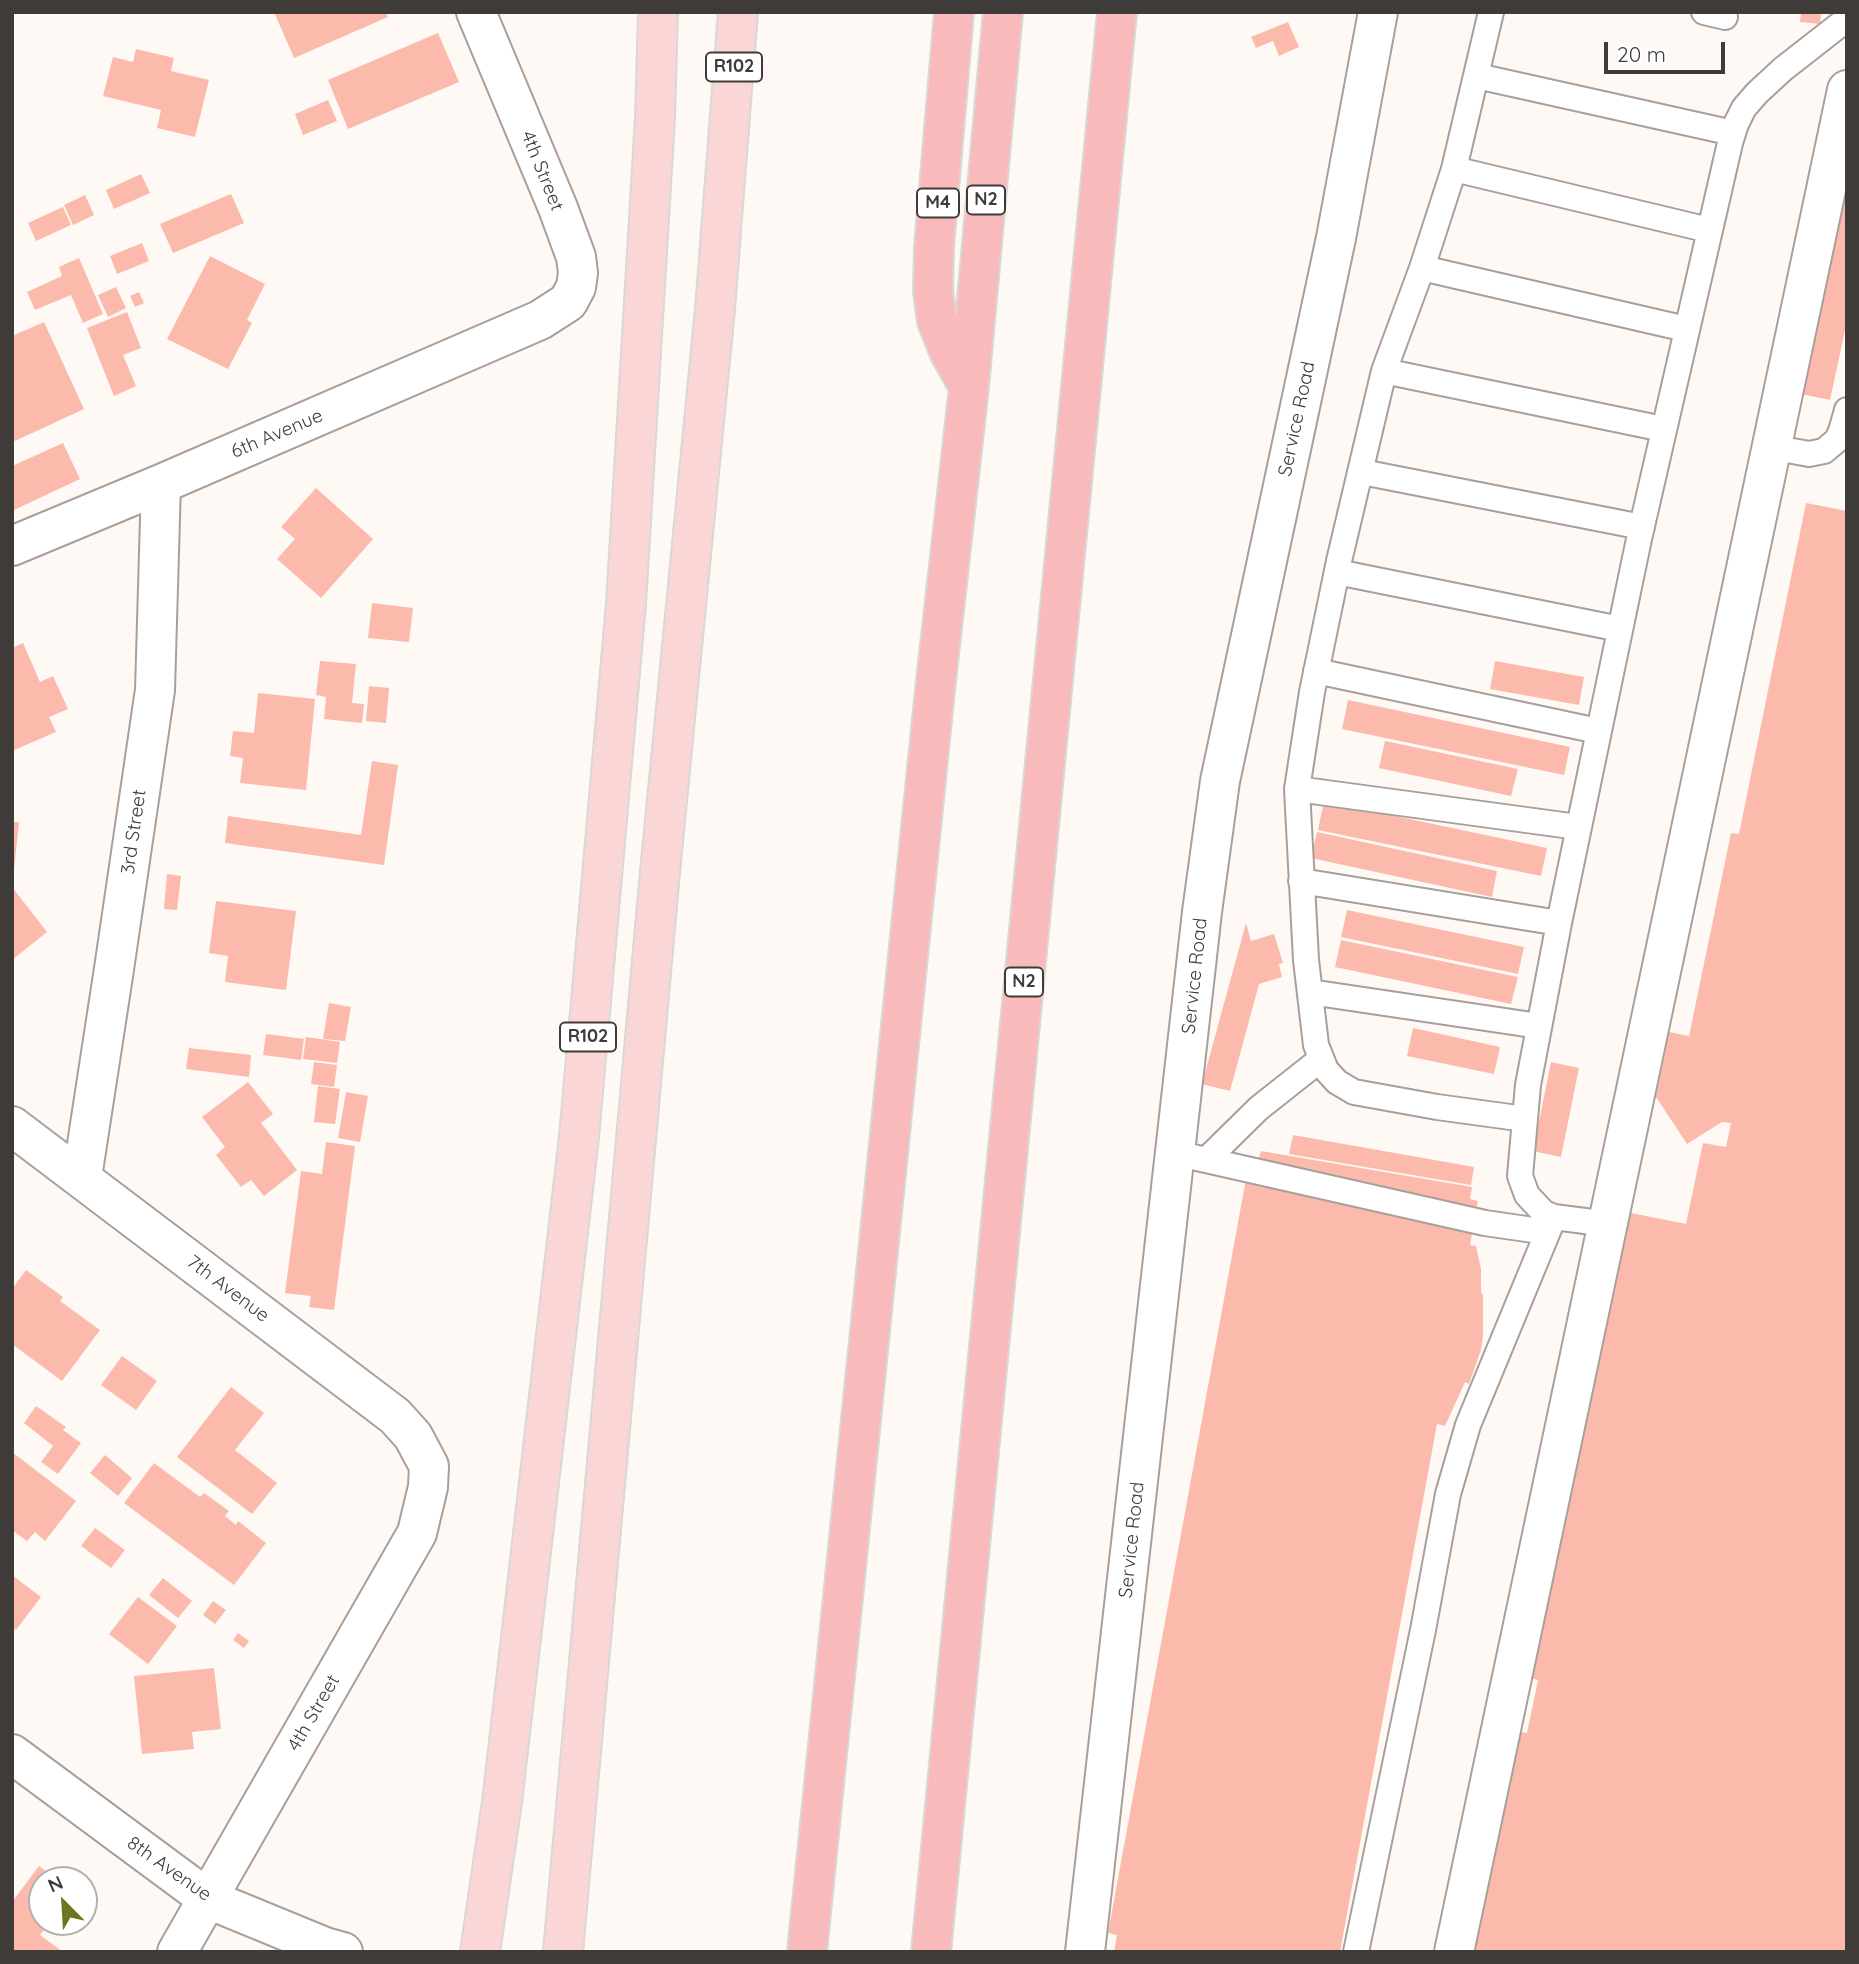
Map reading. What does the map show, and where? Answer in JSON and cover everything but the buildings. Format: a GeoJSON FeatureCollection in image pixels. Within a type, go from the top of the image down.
{"type":"FeatureCollection","features":[{"type":"Feature","properties":{"kind":"highway","name":"M4"},"geometry":{"type":"LineString","coordinates":[[954,12],[934,247],[933,292],[937,321],[948,351],[969,387]]}},
{"type":"Feature","properties":{"kind":"highway","name":"N2"},"geometry":{"type":"LineString","coordinates":[[807,1952],[935,690],[969,387],[1003,12]]}},
{"type":"Feature","properties":{"kind":"highway","name":"N2"},"geometry":{"type":"LineString","coordinates":[[932,1952],[1117,12]]}},
{"type":"Feature","properties":{"kind":"main road","name":"R102"},"geometry":{"type":"LineString","coordinates":[[481,1952],[502,1802],[579,1137],[626,604],[655,118],[658,12]]}},
{"type":"Feature","properties":{"kind":"main road","name":"R102"},"geometry":{"type":"LineString","coordinates":[[563,1952],[660,872],[715,309],[738,12]]}},
{"type":"Feature","properties":{"kind":"street","name":"4th Street"},"geometry":{"type":"LineString","coordinates":[[476,12],[576,257],[576,287],[568,302],[540,320]]}},
{"type":"Feature","properties":{"kind":"street","name":"Service Road"},"geometry":{"type":"LineString","coordinates":[[1085,1952],[1191,1157],[1202,912],[1220,781],[1336,238],[1378,12]]}},
{"type":"Feature","properties":{"kind":"street"},"geometry":{"type":"LineString","coordinates":[[1454,1952],[1847,90]]}},
{"type":"Feature","properties":{"kind":"street","name":"6th Avenue"},"geometry":{"type":"LineString","coordinates":[[12,546],[540,320]]}},
{"type":"Feature","properties":{"kind":"street","name":"3rd Street"},"geometry":{"type":"LineString","coordinates":[[82,1177],[155,690],[161,484]]}},
{"type":"Feature","properties":{"kind":"street","name":"7th Avenue"},"geometry":{"type":"LineString","coordinates":[[12,1126],[395,1416],[414,1436],[429,1466]]}},
{"type":"Feature","properties":{"kind":"street","name":"4th Street"},"geometry":{"type":"LineString","coordinates":[[177,1952],[417,1533],[428,1486],[429,1466]]}},
{"type":"Feature","properties":{"kind":"street","name":"8th Avenue"},"geometry":{"type":"LineString","coordinates":[[12,1754],[208,1899],[343,1952]]}},
{"type":"Feature","properties":{"kind":"lane"},"geometry":{"type":"LineString","coordinates":[[1491,12],[1454,170],[1384,371],[1316,671],[1297,789],[1310,992],[1316,1045],[1326,1070],[1337,1082],[1354,1092],[1525,1119]]}},
{"type":"Feature","properties":{"kind":"lane"},"geometry":{"type":"LineString","coordinates":[[1356,1952],[1423,1630],[1448,1493],[1468,1425],[1550,1225],[1544,1213],[1523,1189],[1520,1177],[1528,1085],[1578,827],[1663,429],[1733,133],[1744,108],[1757,93],[1847,19]]}},
{"type":"Feature","properties":{"kind":"lane"},"geometry":{"type":"LineString","coordinates":[[1478,76],[1733,133]]}},
{"type":"Feature","properties":{"kind":"lane"},"geometry":{"type":"LineString","coordinates":[[1454,170],[1709,230]]}},
{"type":"Feature","properties":{"kind":"lane"},"geometry":{"type":"LineString","coordinates":[[1422,268],[1686,329]]}},
{"type":"Feature","properties":{"kind":"lane"},"geometry":{"type":"LineString","coordinates":[[1384,371],[1663,429]]}},
{"type":"Feature","properties":{"kind":"lane"},"geometry":{"type":"LineString","coordinates":[[1771,447],[1809,454],[1824,451],[1837,440],[1847,410]]}},
{"type":"Feature","properties":{"kind":"lane"},"geometry":{"type":"LineString","coordinates":[[1362,472],[1642,527]]}},
{"type":"Feature","properties":{"kind":"lane"},"geometry":{"type":"LineString","coordinates":[[1337,572],[1620,629]]}},
{"type":"Feature","properties":{"kind":"lane"},"geometry":{"type":"LineString","coordinates":[[1316,671],[1598,731]]}},
{"type":"Feature","properties":{"kind":"lane"},"geometry":{"type":"LineString","coordinates":[[1297,789],[1578,827]]}},
{"type":"Feature","properties":{"kind":"lane"},"geometry":{"type":"LineString","coordinates":[[1301,881],[1559,922]]}},
{"type":"Feature","properties":{"kind":"lane"},"geometry":{"type":"LineString","coordinates":[[1310,992],[1539,1026]]}},
{"type":"Feature","properties":{"kind":"lane"},"geometry":{"type":"LineString","coordinates":[[1191,1157],[1321,1059]]}},
{"type":"Feature","properties":{"kind":"lane"},"geometry":{"type":"LineString","coordinates":[[1191,1157],[1473,1220],[1550,1225],[1608,1224]]}}]}
